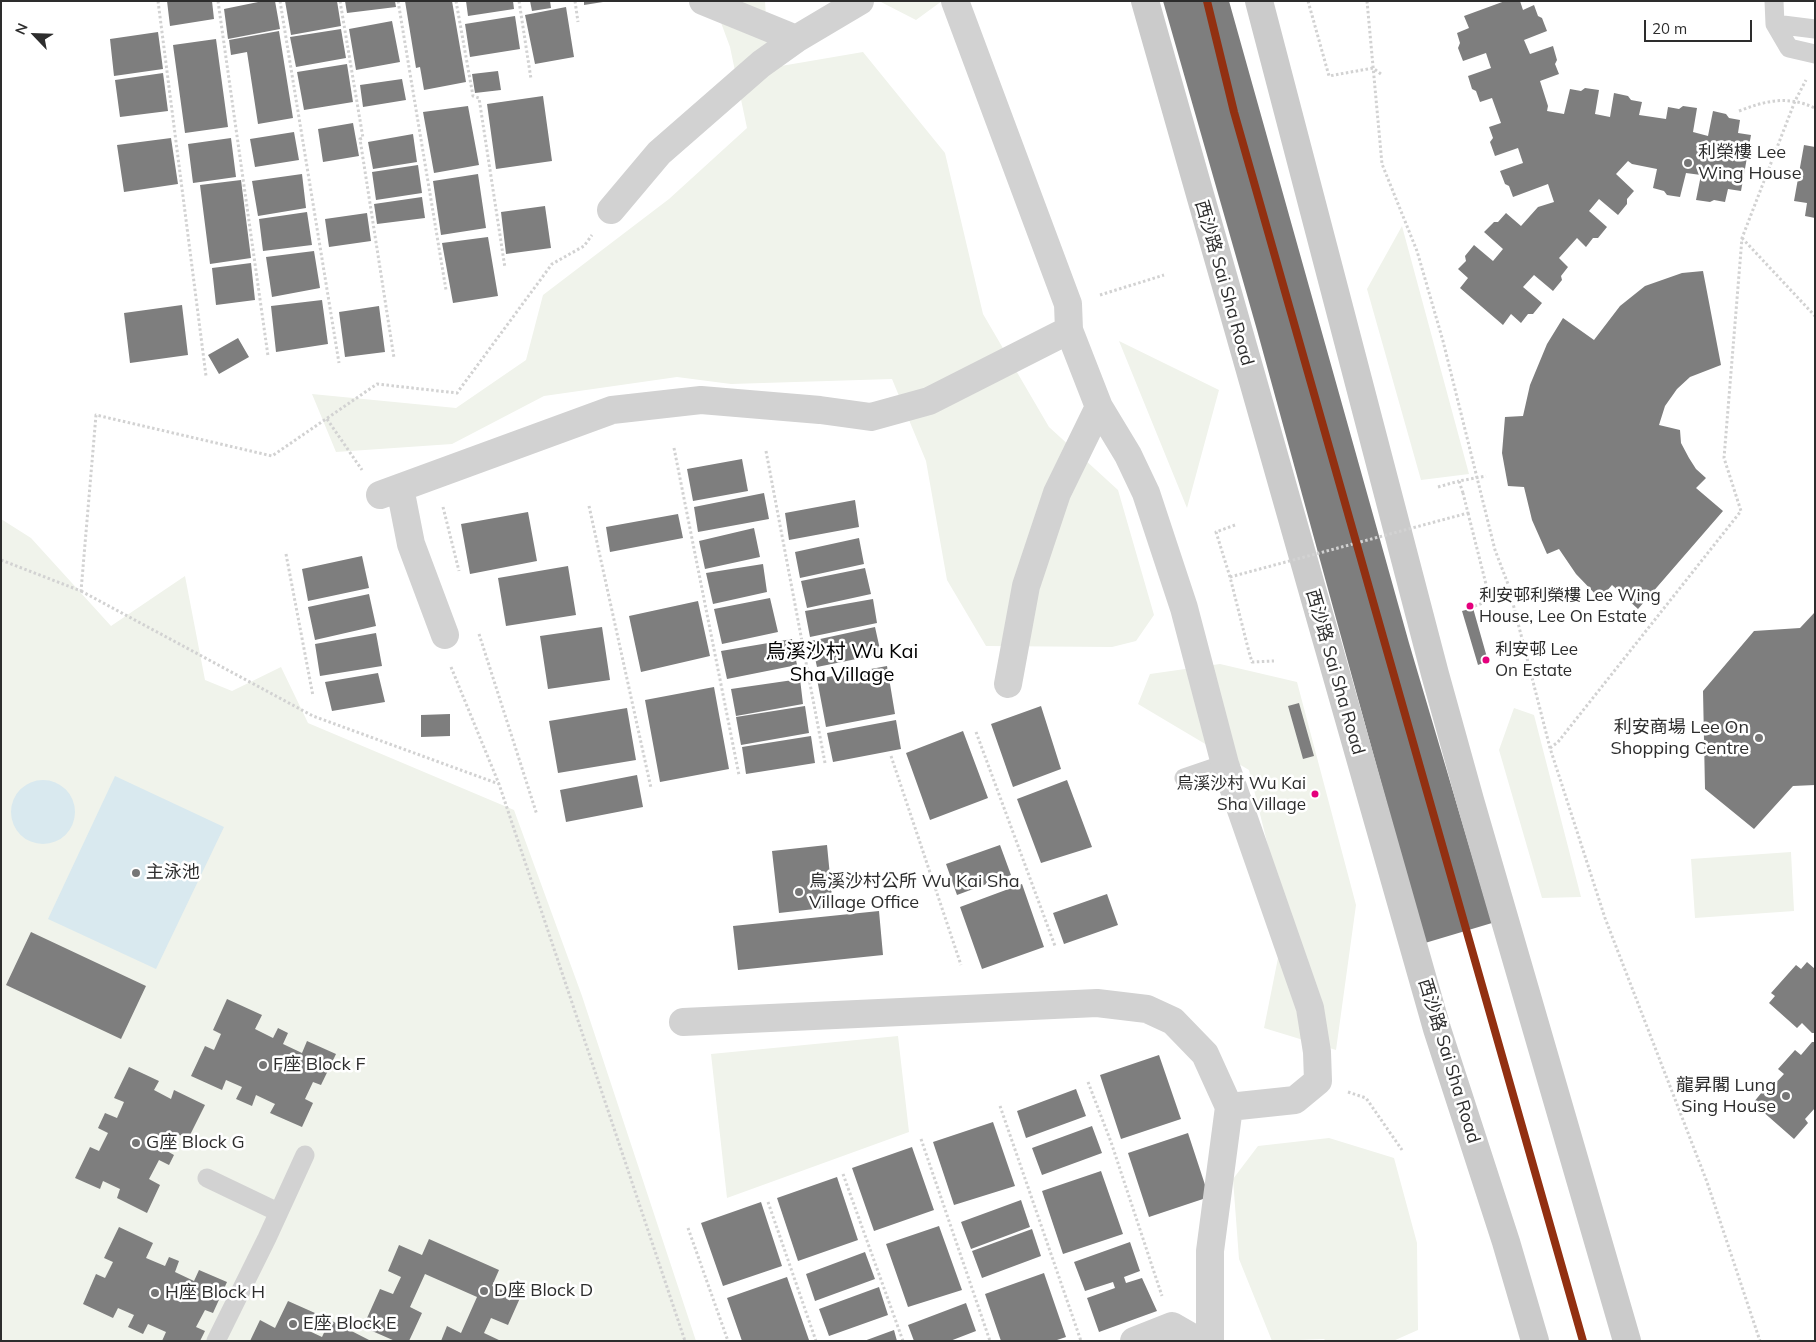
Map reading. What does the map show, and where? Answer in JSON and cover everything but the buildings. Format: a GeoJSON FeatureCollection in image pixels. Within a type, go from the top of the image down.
{"type":"FeatureCollection","features":[{"type":"Feature","properties":{"kind":"main road","name":"西沙路 Sai Sha Road"},"geometry":{"type":"LineString","coordinates":[[1144,1],[1437,1029],[1506,1242],[1535,1341]]}},
{"type":"Feature","properties":{"kind":"main road"},"geometry":{"type":"LineString","coordinates":[[1259,1],[1435,674],[1627,1341]]}},
{"type":"Feature","properties":{"kind":"street"},"geometry":{"type":"LineString","coordinates":[[703,1],[796,39]]}},
{"type":"Feature","properties":{"kind":"street"},"geometry":{"type":"LineString","coordinates":[[611,210],[659,153],[761,64],[796,39],[860,1]]}},
{"type":"Feature","properties":{"kind":"street"},"geometry":{"type":"LineString","coordinates":[[955,1],[1069,317],[1099,406],[1128,456],[1146,493],[1184,608],[1225,764],[1310,1008],[1317,1052],[1318,1081],[1295,1100],[1229,1107]]}},
{"type":"Feature","properties":{"kind":"street"},"geometry":{"type":"LineString","coordinates":[[445,635],[390,491],[612,410],[701,400],[820,410],[871,417],[929,402],[1069,317]]}},
{"type":"Feature","properties":{"kind":"street"},"geometry":{"type":"LineString","coordinates":[[1008,684],[1026,586],[1057,493],[1099,406]]}},
{"type":"Feature","properties":{"kind":"street"},"geometry":{"type":"LineString","coordinates":[[683,1022],[1096,1003],[1146,1009],[1173,1021],[1205,1054],[1229,1107],[1210,1251],[1210,1341]]}},
{"type":"Feature","properties":{"kind":"street"},"geometry":{"type":"LineString","coordinates":[[1134,1341],[1172,1326],[1198,1341]]}},
{"type":"Feature","properties":{"kind":"lane"},"geometry":{"type":"LineString","coordinates":[[1774,1],[1775,24],[1789,48],[1815,54]]}},
{"type":"Feature","properties":{"kind":"lane"},"geometry":{"type":"LineString","coordinates":[[1775,24],[1815,29]]}},
{"type":"Feature","properties":{"kind":"lane"},"geometry":{"type":"LineString","coordinates":[[1184,778],[1225,764]]}},
{"type":"Feature","properties":{"kind":"lane"},"geometry":{"type":"LineString","coordinates":[[216,1341],[305,1155]]}},
{"type":"Feature","properties":{"kind":"lane"},"geometry":{"type":"LineString","coordinates":[[207,1178],[278,1212]]}},
{"type":"Feature","properties":{"kind":"path"},"geometry":{"type":"LineString","coordinates":[[158,1],[206,376]]}},
{"type":"Feature","properties":{"kind":"path"},"geometry":{"type":"LineString","coordinates":[[218,1],[268,356]]}},
{"type":"Feature","properties":{"kind":"path"},"geometry":{"type":"LineString","coordinates":[[280,1],[339,363]]}},
{"type":"Feature","properties":{"kind":"path"},"geometry":{"type":"LineString","coordinates":[[340,1],[363,138],[360,139],[394,358]]}},
{"type":"Feature","properties":{"kind":"path"},"geometry":{"type":"LineString","coordinates":[[398,1],[446,290]]}},
{"type":"Feature","properties":{"kind":"path"},"geometry":{"type":"LineString","coordinates":[[456,1],[473,96],[479,98],[505,268]]}},
{"type":"Feature","properties":{"kind":"path"},"geometry":{"type":"LineString","coordinates":[[519,1],[531,78]]}},
{"type":"Feature","properties":{"kind":"path"},"geometry":{"type":"LineString","coordinates":[[574,1],[578,22]]}},
{"type":"Feature","properties":{"kind":"path"},"geometry":{"type":"LineString","coordinates":[[1308,1],[1329,76],[1373,68],[1381,74]]}},
{"type":"Feature","properties":{"kind":"path"},"geometry":{"type":"LineString","coordinates":[[1367,1],[1382,164],[1416,251],[1442,341],[1495,550],[1510,594],[1550,748],[1605,918],[1707,1182],[1760,1341]]}},
{"type":"Feature","properties":{"kind":"path"},"geometry":{"type":"LineString","coordinates":[[1550,748],[1558,742],[1741,511],[1724,458],[1742,238],[1796,101],[1810,73]]}},
{"type":"Feature","properties":{"kind":"path"},"geometry":{"type":"LineString","coordinates":[[1739,111],[1763,102],[1796,101],[1815,108]]}},
{"type":"Feature","properties":{"kind":"path"},"geometry":{"type":"LineString","coordinates":[[81,591],[96,415],[272,456],[377,384],[457,393],[552,264],[584,246],[611,210]]}},
{"type":"Feature","properties":{"kind":"path"},"geometry":{"type":"LineString","coordinates":[[1742,238],[1815,316]]}},
{"type":"Feature","properties":{"kind":"path"},"geometry":{"type":"LineString","coordinates":[[1069,317],[1164,275]]}},
{"type":"Feature","properties":{"kind":"path"},"geometry":{"type":"LineString","coordinates":[[327,419],[390,491]]}},
{"type":"Feature","properties":{"kind":"path"},"geometry":{"type":"LineString","coordinates":[[674,448],[739,775]]}},
{"type":"Feature","properties":{"kind":"path"},"geometry":{"type":"LineString","coordinates":[[766,451],[825,763]]}},
{"type":"Feature","properties":{"kind":"path"},"geometry":{"type":"LineString","coordinates":[[1438,487],[1486,476]]}},
{"type":"Feature","properties":{"kind":"path"},"geometry":{"type":"LineString","coordinates":[[1459,481],[1490,600]]}},
{"type":"Feature","properties":{"kind":"path"},"geometry":{"type":"LineString","coordinates":[[441,499],[459,572]]}},
{"type":"Feature","properties":{"kind":"path"},"geometry":{"type":"LineString","coordinates":[[589,506],[651,788]]}},
{"type":"Feature","properties":{"kind":"path"},"geometry":{"type":"LineString","coordinates":[[1230,577],[1468,514]]}},
{"type":"Feature","properties":{"kind":"path"},"geometry":{"type":"LineString","coordinates":[[1235,525],[1216,532],[1230,577],[1249,652],[1252,662],[1274,661]]}},
{"type":"Feature","properties":{"kind":"path"},"geometry":{"type":"LineString","coordinates":[[286,554],[313,696]]}},
{"type":"Feature","properties":{"kind":"path"},"geometry":{"type":"LineString","coordinates":[[1,560],[81,591],[313,716],[499,784]]}},
{"type":"Feature","properties":{"kind":"path"},"geometry":{"type":"LineString","coordinates":[[1470,608],[1518,590]]}},
{"type":"Feature","properties":{"kind":"path"},"geometry":{"type":"LineString","coordinates":[[477,628],[537,815]]}},
{"type":"Feature","properties":{"kind":"path"},"geometry":{"type":"LineString","coordinates":[[451,667],[499,784],[685,1341]]}},
{"type":"Feature","properties":{"kind":"path"},"geometry":{"type":"LineString","coordinates":[[976,732],[1055,946]]}},
{"type":"Feature","properties":{"kind":"path"},"geometry":{"type":"LineString","coordinates":[[891,756],[961,965]]}},
{"type":"Feature","properties":{"kind":"path"},"geometry":{"type":"LineString","coordinates":[[1318,1081],[1366,1098],[1402,1150]]}},
{"type":"Feature","properties":{"kind":"path"},"geometry":{"type":"LineString","coordinates":[[1088,1082],[1111,1142],[1172,1326]]}},
{"type":"Feature","properties":{"kind":"path"},"geometry":{"type":"LineString","coordinates":[[1000,1106],[1081,1341]]}},
{"type":"Feature","properties":{"kind":"path"},"geometry":{"type":"LineString","coordinates":[[921,1139],[990,1341]]}},
{"type":"Feature","properties":{"kind":"path"},"geometry":{"type":"LineString","coordinates":[[843,1174],[904,1341]]}},
{"type":"Feature","properties":{"kind":"path"},"geometry":{"type":"LineString","coordinates":[[768,1202],[816,1341]]}},
{"type":"Feature","properties":{"kind":"path"},"geometry":{"type":"LineString","coordinates":[[688,1228],[728,1341]]}},
{"type":"Feature","properties":{"kind":"shaded area"},"geometry":{"type":"Polygon","coordinates":[[[713,1],[765,1],[766,18],[781,66],[863,52],[945,153],[983,314],[1049,427],[1118,490],[1154,615],[1136,641],[1112,647],[986,646],[947,580],[926,461],[892,379],[731,384],[677,377],[544,396],[452,444],[336,452],[312,394],[456,408],[526,360],[543,295],[669,199],[747,128],[730,47],[713,1]]]}},
{"type":"Feature","properties":{"kind":"shaded area"},"geometry":{"type":"Polygon","coordinates":[[[879,1],[942,1],[916,20],[879,1]]]}},
{"type":"Feature","properties":{"kind":"shaded area"},"geometry":{"type":"Polygon","coordinates":[[[1402,226],[1469,474],[1421,480],[1367,289],[1402,226]]]}},
{"type":"Feature","properties":{"kind":"shaded area"},"geometry":{"type":"Polygon","coordinates":[[[1119,341],[1219,390],[1187,508],[1119,341]]]}},
{"type":"Feature","properties":{"kind":"shaded area"},"geometry":{"type":"Polygon","coordinates":[[[1,519],[31,538],[111,626],[185,576],[205,680],[232,691],[281,667],[308,723],[514,810],[582,996],[696,1341],[1,1341],[1,519]]]}},
{"type":"Feature","properties":{"kind":"shaded area"},"geometry":{"type":"Polygon","coordinates":[[[1220,664],[1297,682],[1356,905],[1336,1050],[1264,1028],[1286,918],[1249,770],[1138,704],[1150,674],[1220,664]]]}},
{"type":"Feature","properties":{"kind":"shaded area"},"geometry":{"type":"Polygon","coordinates":[[[1514,708],[1534,715],[1581,897],[1542,898],[1499,750],[1514,708]]]}},
{"type":"Feature","properties":{"kind":"shaded area","name":"主泳池"},"geometry":{"type":"Polygon","coordinates":[[[115,776],[224,827],[156,969],[48,919],[115,776]]]}},
{"type":"Feature","properties":{"kind":"shaded area"},"geometry":{"type":"Polygon","coordinates":[[[43,780],[61,786],[69,794],[75,812],[69,830],[61,838],[43,844],[25,838],[17,830],[11,812],[17,794],[25,786],[43,780]]]}},
{"type":"Feature","properties":{"kind":"shaded area"},"geometry":{"type":"Polygon","coordinates":[[[1791,852],[1794,911],[1695,918],[1691,859],[1791,852]]]}},
{"type":"Feature","properties":{"kind":"shaded area"},"geometry":{"type":"Polygon","coordinates":[[[898,1036],[909,1132],[727,1198],[711,1054],[898,1036]]]}},
{"type":"Feature","properties":{"kind":"shaded area"},"geometry":{"type":"Polygon","coordinates":[[[1329,1138],[1394,1158],[1417,1243],[1418,1330],[1393,1341],[1326,1341],[1324,1339],[1272,1341],[1239,1259],[1233,1179],[1258,1146],[1329,1138]]]}},
{"type":"Feature","properties":{"kind":"transit line"},"geometry":{"type":"LineString","coordinates":[[1207,1],[1234,112],[1583,1341]]}},
{"type":"Feature","properties":{"kind":"place","name":"利榮樓 Lee Wing House"},"geometry":{"type":"Point","coordinates":[1688,163]}},
{"type":"Feature","properties":{"kind":"place","name":"利安邨利榮樓 Lee Wing House, Lee On Estate"},"geometry":{"type":"Point","coordinates":[1470,606]}},
{"type":"Feature","properties":{"kind":"place","name":"利安邨 Lee On Estate"},"geometry":{"type":"Point","coordinates":[1486,660]}},
{"type":"Feature","properties":{"kind":"place","name":"利安商場 Lee On Shopping Centre"},"geometry":{"type":"Point","coordinates":[1759,738]}},
{"type":"Feature","properties":{"kind":"place","name":"烏溪沙村 Wu Kai Sha Village"},"geometry":{"type":"Point","coordinates":[1315,794]}},
{"type":"Feature","properties":{"kind":"place","name":"主泳池"},"geometry":{"type":"Point","coordinates":[136,873]}},
{"type":"Feature","properties":{"kind":"place","name":"烏溪沙村公所 Wu Kai Sha Village Office"},"geometry":{"type":"Point","coordinates":[799,892]}},
{"type":"Feature","properties":{"kind":"place","name":"F座 Block F"},"geometry":{"type":"Point","coordinates":[263,1065]}},
{"type":"Feature","properties":{"kind":"place","name":"龍昇閣 Lung Sing House"},"geometry":{"type":"Point","coordinates":[1786,1096]}},
{"type":"Feature","properties":{"kind":"place","name":"G座 Block G"},"geometry":{"type":"Point","coordinates":[136,1143]}},
{"type":"Feature","properties":{"kind":"place","name":"D座 Block D"},"geometry":{"type":"Point","coordinates":[484,1291]}},
{"type":"Feature","properties":{"kind":"place","name":"H座 Block H"},"geometry":{"type":"Point","coordinates":[155,1293]}},
{"type":"Feature","properties":{"kind":"place","name":"E座 Block E"},"geometry":{"type":"Point","coordinates":[293,1324]}},
{"type":"Feature","properties":{"kind":"district","name":"烏溪沙村 Wu Kai Sha Village"},"geometry":{"type":"Point","coordinates":[842,664]}}]}
